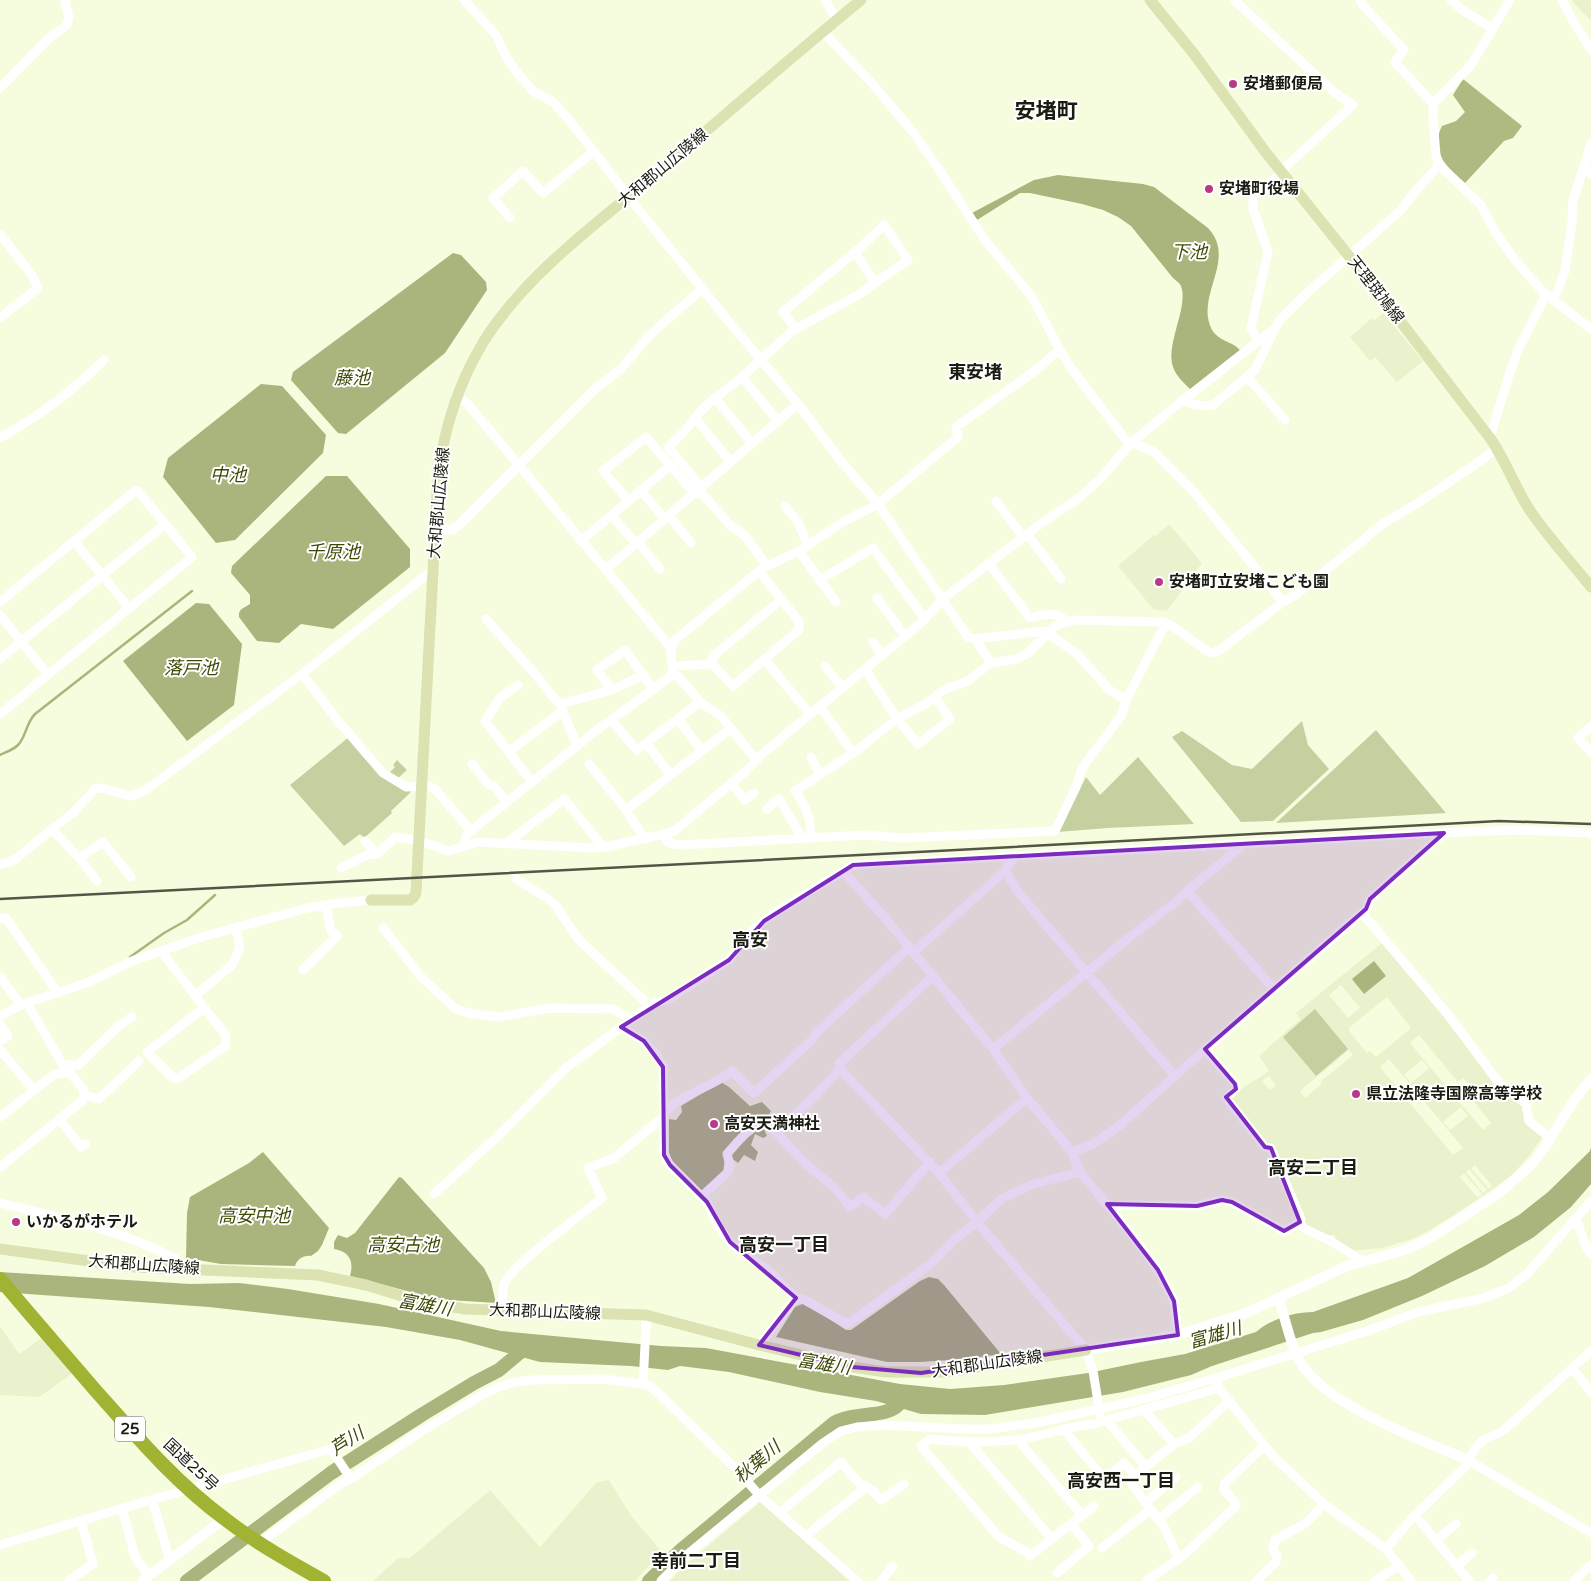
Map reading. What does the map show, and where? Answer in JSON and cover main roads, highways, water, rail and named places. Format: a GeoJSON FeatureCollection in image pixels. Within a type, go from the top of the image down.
{"type":"FeatureCollection","features":[{"type":"Feature","properties":{"kind":"highway","name":"国道25号"},"geometry":{"type":"LineString","coordinates":[[0,1279],[127,1426],[154,1456],[189,1489],[224,1519],[324,1581]]}},
{"type":"Feature","properties":{"kind":"main road","name":"大和郡山広陵線"},"geometry":{"type":"LineString","coordinates":[[371,900],[410,900],[414,898],[418,878],[436,500],[441,450],[457,397],[484,342],[518,296],[560,255],[861,0]]}},
{"type":"Feature","properties":{"kind":"main road","name":"天理斑鳩線"},"geometry":{"type":"LineString","coordinates":[[1155,2],[1282,172],[1490,438],[1531,512],[1591,587]]}},
{"type":"Feature","properties":{"kind":"main road","name":"大和郡山広陵線"},"geometry":{"type":"LineString","coordinates":[[0,1249],[134,1267],[318,1275],[366,1285],[415,1300],[465,1309],[646,1320],[852,1367],[886,1372],[946,1372],[1086,1350]]}},
{"type":"Feature","properties":{"kind":"water","name":"下池"},"geometry":{"type":"Polygon","coordinates":[[[1058,175],[1143,184],[1154,187],[1208,228],[1216,240],[1219,253],[1218,265],[1208,304],[1208,317],[1215,334],[1240,350],[1190,389],[1183,382],[1174,370],[1171,358],[1182,304],[1181,286],[1131,226],[1118,217],[1082,204],[1030,193],[1020,193],[977,220],[972,213],[1034,180],[1058,175]]]}},
{"type":"Feature","properties":{"kind":"water","name":"藤池"},"geometry":{"type":"Polygon","coordinates":[[[453,253],[461,255],[486,282],[487,290],[445,353],[346,434],[338,433],[291,380],[293,372],[453,253]]]}},
{"type":"Feature","properties":{"kind":"water","name":"中池"},"geometry":{"type":"Polygon","coordinates":[[[261,384],[282,386],[326,435],[323,453],[235,540],[216,543],[163,477],[168,458],[261,384]]]}},
{"type":"Feature","properties":{"kind":"water","name":"千原池"},"geometry":{"type":"Polygon","coordinates":[[[326,476],[347,476],[410,549],[410,567],[333,629],[301,624],[279,643],[257,641],[239,617],[240,610],[250,604],[250,595],[231,573],[232,566],[326,476]]]}},
{"type":"Feature","properties":{"kind":"water","name":"落戸池"},"geometry":{"type":"Polygon","coordinates":[[[196,603],[209,604],[242,644],[234,705],[187,741],[123,661],[196,603]]]}},
{"type":"Feature","properties":{"kind":"water"},"geometry":{"type":"Polygon","coordinates":[[[1374,961],[1386,976],[1364,994],[1352,979],[1374,961]]]}},
{"type":"Feature","properties":{"kind":"water"},"geometry":{"type":"Polygon","coordinates":[[[1591,1147],[1591,1184],[1571,1207],[1534,1237],[1485,1266],[1422,1296],[1363,1320],[1313,1333],[1212,1366],[1191,1375],[1123,1392],[985,1415],[921,1414],[876,1401],[820,1392],[729,1372],[680,1366],[668,1370],[631,1366],[540,1362],[460,1340],[386,1327],[209,1307],[0,1292],[0,1272],[190,1284],[239,1283],[379,1304],[501,1331],[661,1346],[706,1348],[900,1384],[950,1389],[1004,1385],[1088,1373],[1185,1354],[1256,1332],[1269,1323],[1283,1317],[1313,1312],[1408,1278],[1519,1215],[1548,1192],[1590,1151],[1591,1147]]]}},
{"type":"Feature","properties":{"kind":"water","name":"高安中池"},"geometry":{"type":"Polygon","coordinates":[[[263,1152],[329,1228],[318,1251],[311,1256],[301,1258],[295,1266],[221,1264],[186,1258],[187,1213],[190,1197],[249,1163],[263,1152]]]}},
{"type":"Feature","properties":{"kind":"water","name":"高安古池"},"geometry":{"type":"Polygon","coordinates":[[[399,1177],[402,1178],[484,1268],[491,1282],[496,1303],[449,1300],[426,1296],[350,1276],[351,1262],[344,1252],[334,1249],[334,1242],[338,1235],[347,1238],[355,1233],[399,1177]]]}},
{"type":"Feature","properties":{"kind":"water"},"geometry":{"type":"Polygon","coordinates":[[[929,1277],[938,1279],[944,1285],[1001,1354],[965,1359],[887,1362],[776,1337],[795,1307],[805,1303],[846,1330],[851,1330],[920,1281],[929,1277]]]}},
{"type":"Feature","properties":{"kind":"waterway"},"geometry":{"type":"LineString","coordinates":[[0,755],[18,745],[35,714],[192,591]]}},
{"type":"Feature","properties":{"kind":"waterway"},"geometry":{"type":"LineString","coordinates":[[130,957],[164,933],[187,920],[215,895]]}},
{"type":"Feature","properties":{"kind":"waterway","name":"芦川"},"geometry":{"type":"LineString","coordinates":[[187,1581],[331,1473],[423,1414],[499,1370],[530,1344]]}},
{"type":"Feature","properties":{"kind":"waterway","name":"秋葉川"},"geometry":{"type":"LineString","coordinates":[[649,1581],[680,1551],[834,1423],[850,1417],[885,1412],[898,1405],[902,1398]]}},
{"type":"Feature","properties":{"kind":"railway"},"geometry":{"type":"LineString","coordinates":[[0,899],[1499,821],[1591,824]]}},
{"type":"Feature","properties":{"kind":"place","name":"安堵郵便局"},"geometry":{"type":"Point","coordinates":[1233,84]}},
{"type":"Feature","properties":{"kind":"place","name":"安堵町役場"},"geometry":{"type":"Point","coordinates":[1209,189]}},
{"type":"Feature","properties":{"kind":"place","name":"安堵町立安堵こども園"},"geometry":{"type":"Point","coordinates":[1159,582]}},
{"type":"Feature","properties":{"kind":"place","name":"県立法隆寺国際高等学校"},"geometry":{"type":"Point","coordinates":[1356,1094]}},
{"type":"Feature","properties":{"kind":"place","name":"高安天満神社"},"geometry":{"type":"Point","coordinates":[714,1124]}},
{"type":"Feature","properties":{"kind":"place","name":"いかるがホテル"},"geometry":{"type":"Point","coordinates":[16,1222]}},
{"type":"Feature","properties":{"kind":"district","name":"安堵町"},"geometry":{"type":"Point","coordinates":[1046,111]}},
{"type":"Feature","properties":{"kind":"district","name":"東安堵"},"geometry":{"type":"Point","coordinates":[975,372]}},
{"type":"Feature","properties":{"kind":"district","name":"高安"},"geometry":{"type":"Point","coordinates":[750,940]}},
{"type":"Feature","properties":{"kind":"district","name":"高安二丁目"},"geometry":{"type":"Point","coordinates":[1313,1168]}},
{"type":"Feature","properties":{"kind":"district","name":"高安一丁目"},"geometry":{"type":"Point","coordinates":[784,1245]}},
{"type":"Feature","properties":{"kind":"district","name":"高安西一丁目"},"geometry":{"type":"Point","coordinates":[1121,1481]}},
{"type":"Feature","properties":{"kind":"district","name":"幸前二丁目"},"geometry":{"type":"Point","coordinates":[696,1561]}},
{"type":"Feature","properties":{"kind":"water label","name":"富雄川"},"geometry":{"type":"Point","coordinates":[425,1305]}},
{"type":"Feature","properties":{"kind":"water label","name":"富雄川"},"geometry":{"type":"Point","coordinates":[1215,1335]}},
{"type":"Feature","properties":{"kind":"water label","name":"富雄川"},"geometry":{"type":"Point","coordinates":[824,1364]}}]}
